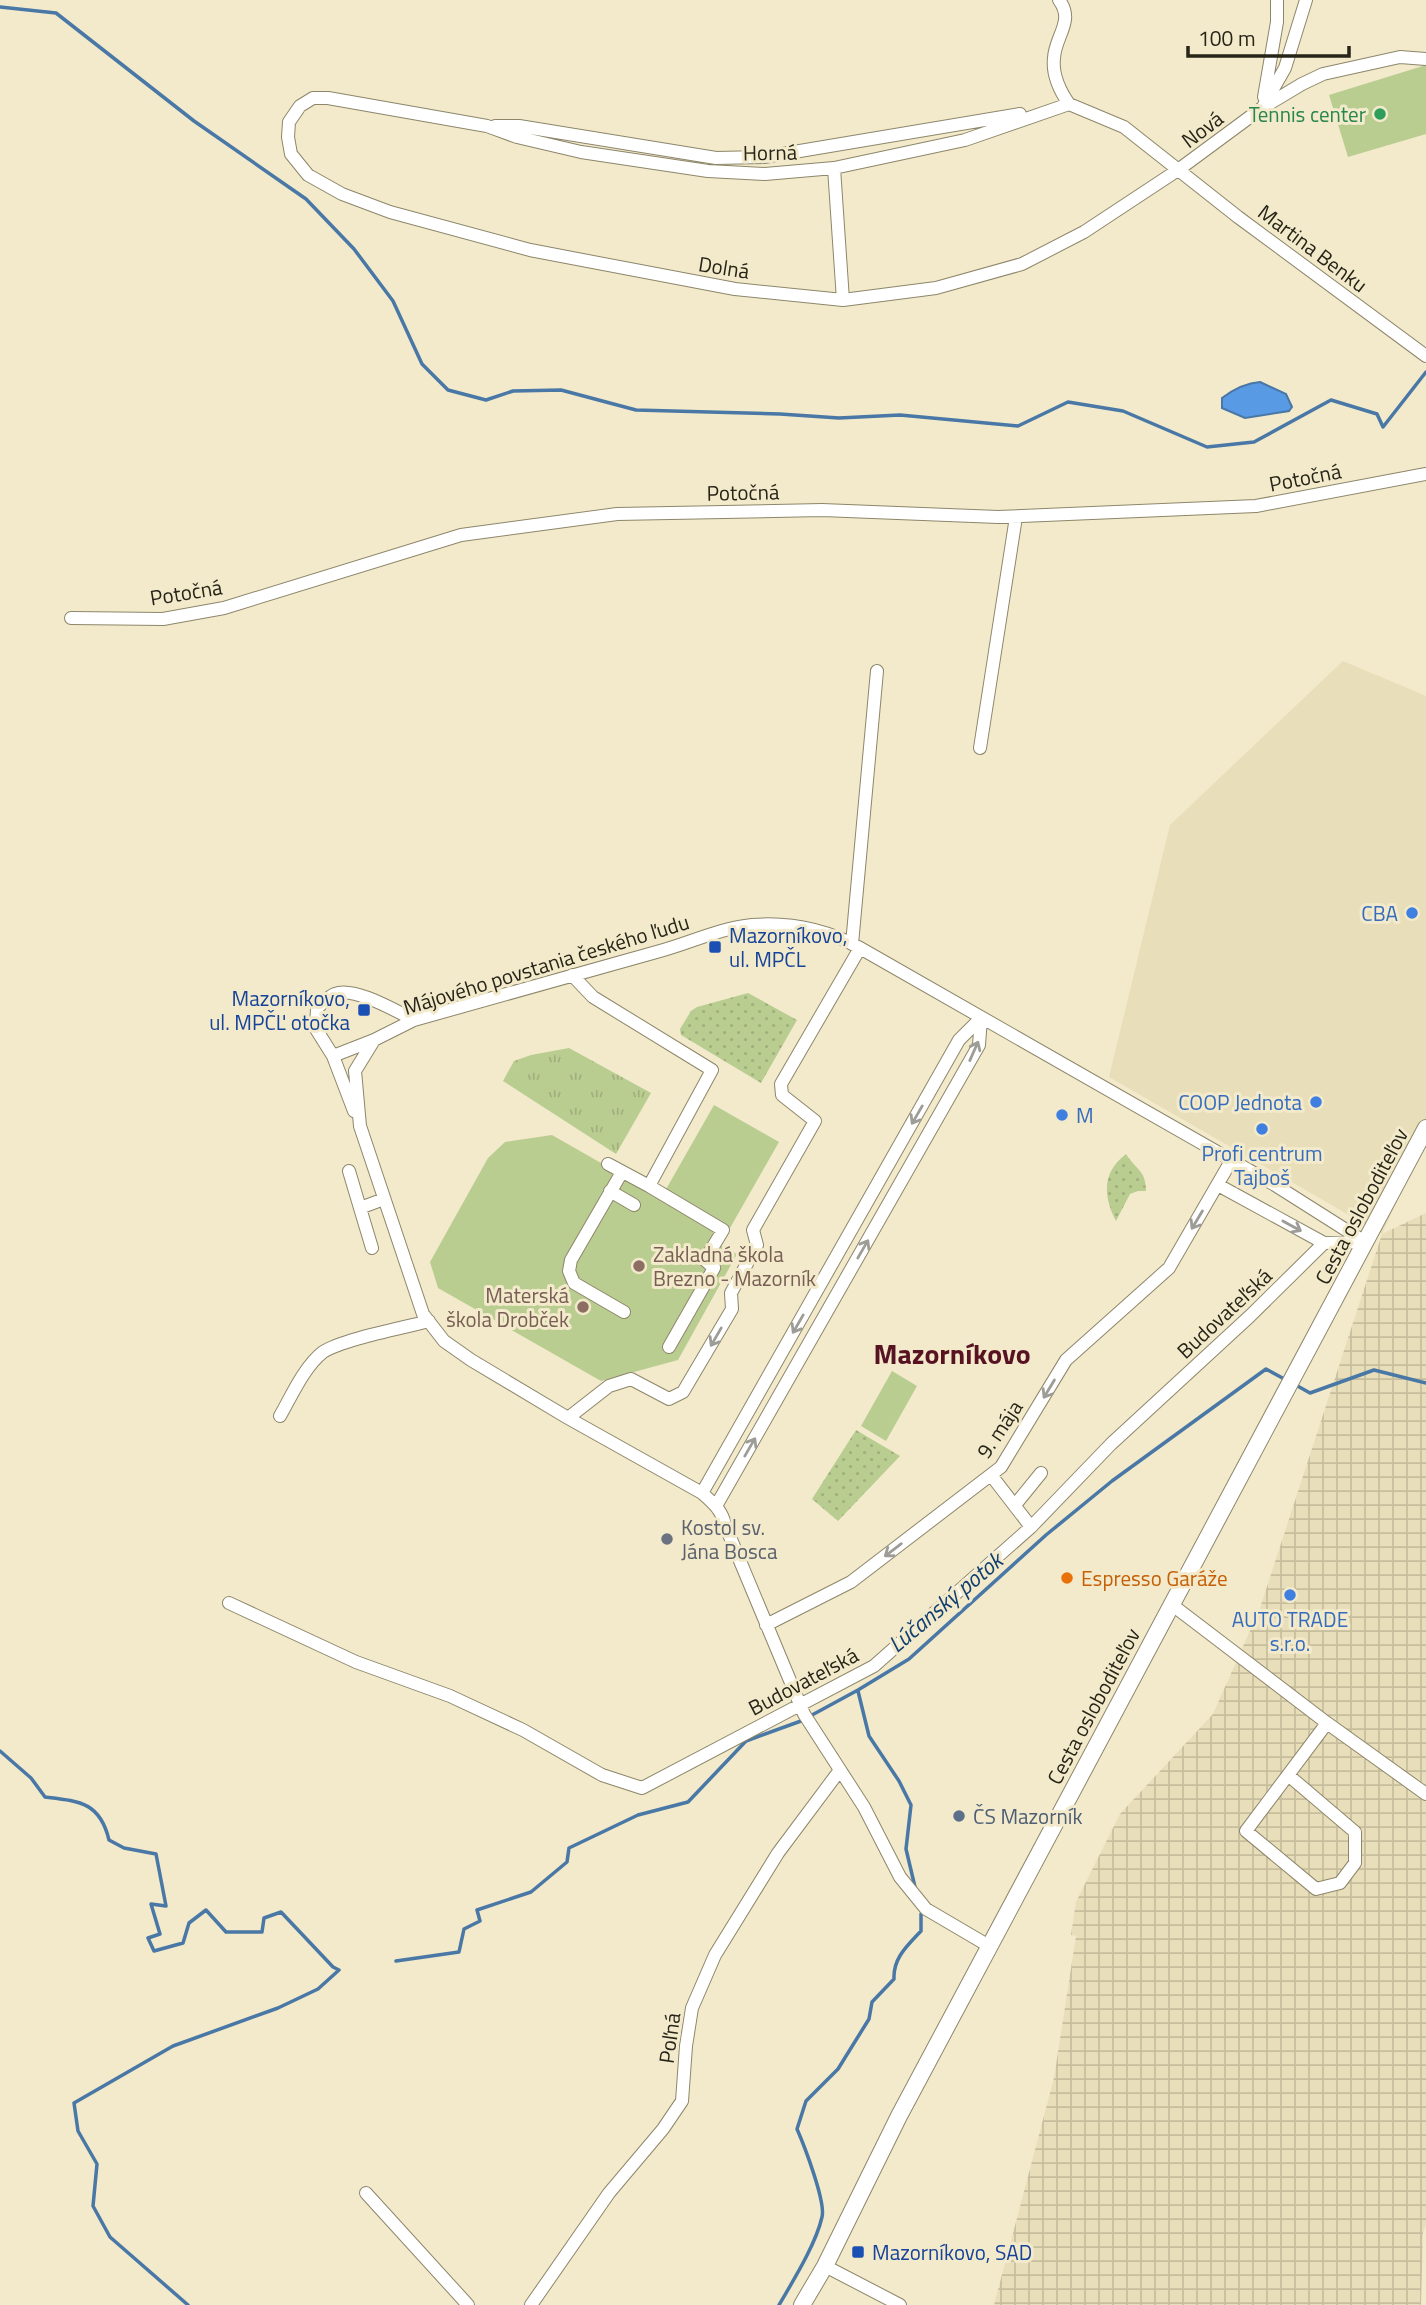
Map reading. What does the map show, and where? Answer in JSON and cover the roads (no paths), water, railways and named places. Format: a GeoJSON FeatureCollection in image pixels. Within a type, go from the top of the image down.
{"type":"FeatureCollection","features":[{"type":"Feature","properties":{"kind":"main road","name":"Cesta osloboditeľov"},"geometry":{"type":"LineString","coordinates":[[802,2305],[825,2266],[899,2116],[989,1946],[1426,1128]]}},
{"type":"Feature","properties":{"kind":"street"},"geometry":{"type":"LineString","coordinates":[[1059,0],[1064,6],[1066,21],[1054,57],[1058,87],[1069,104],[1124,127],[1178,170]]}},
{"type":"Feature","properties":{"kind":"street"},"geometry":{"type":"LineString","coordinates":[[1262,108],[1277,22],[1277,0]]}},
{"type":"Feature","properties":{"kind":"street"},"geometry":{"type":"LineString","coordinates":[[1262,108],[1285,68],[1306,0]]}},
{"type":"Feature","properties":{"kind":"street","name":"Nová"},"geometry":{"type":"LineString","coordinates":[[1178,170],[1262,108],[1323,74],[1400,57],[1426,59]]}},
{"type":"Feature","properties":{"kind":"street","name":"Horná"},"geometry":{"type":"LineString","coordinates":[[289,122],[300,106],[313,99],[328,98],[487,126],[519,126],[716,158],[764,157],[1069,104]]}},
{"type":"Feature","properties":{"kind":"street","name":"Horná"},"geometry":{"type":"LineString","coordinates":[[487,126],[517,137],[581,152],[708,171],[765,174],[834,169],[965,141],[1050,109]]}},
{"type":"Feature","properties":{"kind":"street","name":"Dolná"},"geometry":{"type":"LineString","coordinates":[[289,122],[291,154],[308,175],[342,194],[390,212],[530,250],[735,289],[843,300],[936,288],[1022,264],[1084,232],[1178,170]]}},
{"type":"Feature","properties":{"kind":"street"},"geometry":{"type":"LineString","coordinates":[[834,169],[843,300]]}},
{"type":"Feature","properties":{"kind":"street","name":"Martina Benku"},"geometry":{"type":"LineString","coordinates":[[1178,170],[1426,356]]}},
{"type":"Feature","properties":{"kind":"street","name":"Potočná"},"geometry":{"type":"LineString","coordinates":[[71,618],[163,619],[224,608],[461,535],[617,514],[822,510],[1016,517],[1256,506],[1426,474]]}},
{"type":"Feature","properties":{"kind":"street"},"geometry":{"type":"LineString","coordinates":[[980,748],[1016,517]]}},
{"type":"Feature","properties":{"kind":"street"},"geometry":{"type":"LineString","coordinates":[[568,1418],[609,1386],[631,1379],[669,1399],[683,1392],[732,1309],[731,1293],[757,1245],[753,1230],[815,1121],[782,1095],[781,1084],[856,946],[877,671]]}},
{"type":"Feature","properties":{"kind":"street","name":"Májového povstania českého ľudu"},"geometry":{"type":"LineString","coordinates":[[333,1056],[414,1020],[685,945],[734,928],[778,924],[811,929],[856,946],[1275,1185],[1366,1242]]}},
{"type":"Feature","properties":{"kind":"street"},"geometry":{"type":"LineString","coordinates":[[572,975],[593,997],[712,1070],[649,1186]]}},
{"type":"Feature","properties":{"kind":"street"},"geometry":{"type":"LineString","coordinates":[[414,1020],[351,993],[335,994],[317,1008],[316,1030],[333,1056],[360,1126],[423,1314],[444,1341],[471,1360],[702,1493],[716,1506],[723,1516],[805,1715],[864,1807],[900,1877],[926,1909],[989,1946]]}},
{"type":"Feature","properties":{"kind":"street"},"geometry":{"type":"LineString","coordinates":[[702,1493],[959,1040],[981,1018]]}},
{"type":"Feature","properties":{"kind":"street"},"geometry":{"type":"LineString","coordinates":[[716,1506],[979,1045],[981,1018]]}},
{"type":"Feature","properties":{"kind":"street"},"geometry":{"type":"LineString","coordinates":[[360,1126],[355,1071],[374,1040]]}},
{"type":"Feature","properties":{"kind":"street","name":"9. mája"},"geometry":{"type":"LineString","coordinates":[[766,1625],[850,1583],[1001,1467],[1066,1360],[1169,1269],[1231,1161]]}},
{"type":"Feature","properties":{"kind":"street"},"geometry":{"type":"LineString","coordinates":[[608,1164],[723,1230],[705,1260],[714,1268],[669,1347]]}},
{"type":"Feature","properties":{"kind":"street"},"geometry":{"type":"LineString","coordinates":[[349,1171],[372,1248]]}},
{"type":"Feature","properties":{"kind":"street"},"geometry":{"type":"LineString","coordinates":[[622,1172],[571,1260],[569,1271],[574,1283],[624,1311]]}},
{"type":"Feature","properties":{"kind":"street"},"geometry":{"type":"LineString","coordinates":[[1218,1185],[1324,1243],[1366,1242]]}},
{"type":"Feature","properties":{"kind":"street"},"geometry":{"type":"LineString","coordinates":[[610,1191],[634,1205]]}},
{"type":"Feature","properties":{"kind":"street"},"geometry":{"type":"LineString","coordinates":[[360,1208],[384,1199]]}},
{"type":"Feature","properties":{"kind":"street","name":"Budovateľská"},"geometry":{"type":"LineString","coordinates":[[229,1603],[356,1662],[450,1696],[523,1730],[602,1775],[642,1787],[805,1715],[874,1666],[1031,1527],[1111,1444],[1250,1316],[1324,1243]]}},
{"type":"Feature","properties":{"kind":"street"},"geometry":{"type":"LineString","coordinates":[[280,1416],[309,1368],[324,1352],[360,1339],[429,1321]]}},
{"type":"Feature","properties":{"kind":"street"},"geometry":{"type":"LineString","coordinates":[[1014,1505],[1041,1473]]}},
{"type":"Feature","properties":{"kind":"street"},"geometry":{"type":"LineString","coordinates":[[991,1475],[1031,1527]]}},
{"type":"Feature","properties":{"kind":"street"},"geometry":{"type":"LineString","coordinates":[[1171,1604],[1327,1723],[1426,1794]]}},
{"type":"Feature","properties":{"kind":"street"},"geometry":{"type":"LineString","coordinates":[[1288,1775],[1355,1832],[1355,1863],[1340,1883],[1316,1889],[1246,1831],[1288,1775],[1327,1723]]}},
{"type":"Feature","properties":{"kind":"street","name":"Poľná"},"geometry":{"type":"LineString","coordinates":[[531,2305],[610,2193],[663,2129],[682,2101],[685,2046],[692,2008],[715,1955],[778,1853],[840,1770]]}},
{"type":"Feature","properties":{"kind":"street"},"geometry":{"type":"LineString","coordinates":[[366,2193],[468,2305]]}},
{"type":"Feature","properties":{"kind":"street"},"geometry":{"type":"LineString","coordinates":[[825,2266],[900,2305]]}},
{"type":"Feature","properties":{"kind":"water"},"geometry":{"type":"Polygon","coordinates":[[[1260,382],[1286,394],[1292,407],[1289,411],[1245,418],[1222,408],[1222,398],[1226,395],[1245,385],[1260,382]]]}},
{"type":"Feature","properties":{"kind":"waterway"},"geometry":{"type":"LineString","coordinates":[[0,7],[56,13],[194,121],[306,199],[354,249],[393,301],[422,364],[448,390],[486,400],[513,391],[561,390],[636,410],[839,418],[900,415],[1018,426],[1068,402],[1123,411],[1207,447],[1254,442],[1331,400],[1377,414],[1383,427],[1426,372]]}},
{"type":"Feature","properties":{"kind":"waterway","name":"Lúčanský potok"},"geometry":{"type":"LineString","coordinates":[[396,1961],[459,1952],[464,1929],[480,1921],[477,1910],[531,1892],[567,1862],[569,1848],[638,1815],[688,1802],[746,1741],[801,1721],[909,1659],[1046,1535],[1112,1481],[1266,1369],[1288,1381]]}},
{"type":"Feature","properties":{"kind":"waterway","name":"Lúčanský potok"},"geometry":{"type":"LineString","coordinates":[[1294,1384],[1310,1393],[1374,1370],[1426,1383]]}},
{"type":"Feature","properties":{"kind":"waterway"},"geometry":{"type":"LineString","coordinates":[[858,1691],[869,1736],[899,1781],[911,1805],[906,1849],[915,1887]]}},
{"type":"Feature","properties":{"kind":"waterway","name":"Lúčanský potok"},"geometry":{"type":"LineString","coordinates":[[0,1751],[31,1778],[45,1797],[78,1802],[94,1811],[105,1827],[109,1840],[124,1848],[156,1854],[166,1906],[151,1904],[160,1934],[148,1938],[154,1951],[183,1943],[189,1923],[206,1910],[226,1932],[262,1932],[264,1918],[281,1912],[333,1967],[339,1970],[318,1989],[278,2008],[173,2046],[74,2103],[78,2131],[97,2164],[93,2206],[110,2237],[188,2305]]}},
{"type":"Feature","properties":{"kind":"waterway"},"geometry":{"type":"LineString","coordinates":[[779,2305],[809,2250],[822,2217],[818,2187],[797,2129],[806,2101],[838,2069],[869,2019],[872,2002],[894,1979],[898,1959],[921,1931],[921,1914]]}},
{"type":"Feature","properties":{"kind":"place","name":"Tennis center"},"geometry":{"type":"Point","coordinates":[1380,114]}},
{"type":"Feature","properties":{"kind":"place","name":"CBA"},"geometry":{"type":"Point","coordinates":[1412,913]}},
{"type":"Feature","properties":{"kind":"place","name":"Mazorníkovo, ul. MPČL"},"geometry":{"type":"Point","coordinates":[715,947]}},
{"type":"Feature","properties":{"kind":"place","name":"Mazorníkovo, ul. MPČĽ otočka"},"geometry":{"type":"Point","coordinates":[364,1010]}},
{"type":"Feature","properties":{"kind":"place","name":"COOP Jednota"},"geometry":{"type":"Point","coordinates":[1316,1102]}},
{"type":"Feature","properties":{"kind":"place","name":"M"},"geometry":{"type":"Point","coordinates":[1062,1115]}},
{"type":"Feature","properties":{"kind":"place","name":"Profi centrum Tajboš"},"geometry":{"type":"Point","coordinates":[1262,1129]}},
{"type":"Feature","properties":{"kind":"place","name":"Zakladná škola Brezno - Mazorník"},"geometry":{"type":"Point","coordinates":[639,1266]}},
{"type":"Feature","properties":{"kind":"place","name":"Materská škola Drobček"},"geometry":{"type":"Point","coordinates":[583,1307]}},
{"type":"Feature","properties":{"kind":"place","name":"Kostol sv. Jána Bosca"},"geometry":{"type":"Point","coordinates":[667,1539]}},
{"type":"Feature","properties":{"kind":"place","name":"Espresso Garáže"},"geometry":{"type":"Point","coordinates":[1067,1578]}},
{"type":"Feature","properties":{"kind":"place","name":"AUTO TRADE s.r.o."},"geometry":{"type":"Point","coordinates":[1290,1595]}},
{"type":"Feature","properties":{"kind":"place","name":"ČS Mazorník"},"geometry":{"type":"Point","coordinates":[959,1816]}},
{"type":"Feature","properties":{"kind":"place","name":"Mazorníkovo, SAD"},"geometry":{"type":"Point","coordinates":[858,2252]}},
{"type":"Feature","properties":{"kind":"district","name":"Mazorníkovo"},"geometry":{"type":"Point","coordinates":[952,1353]}}]}
